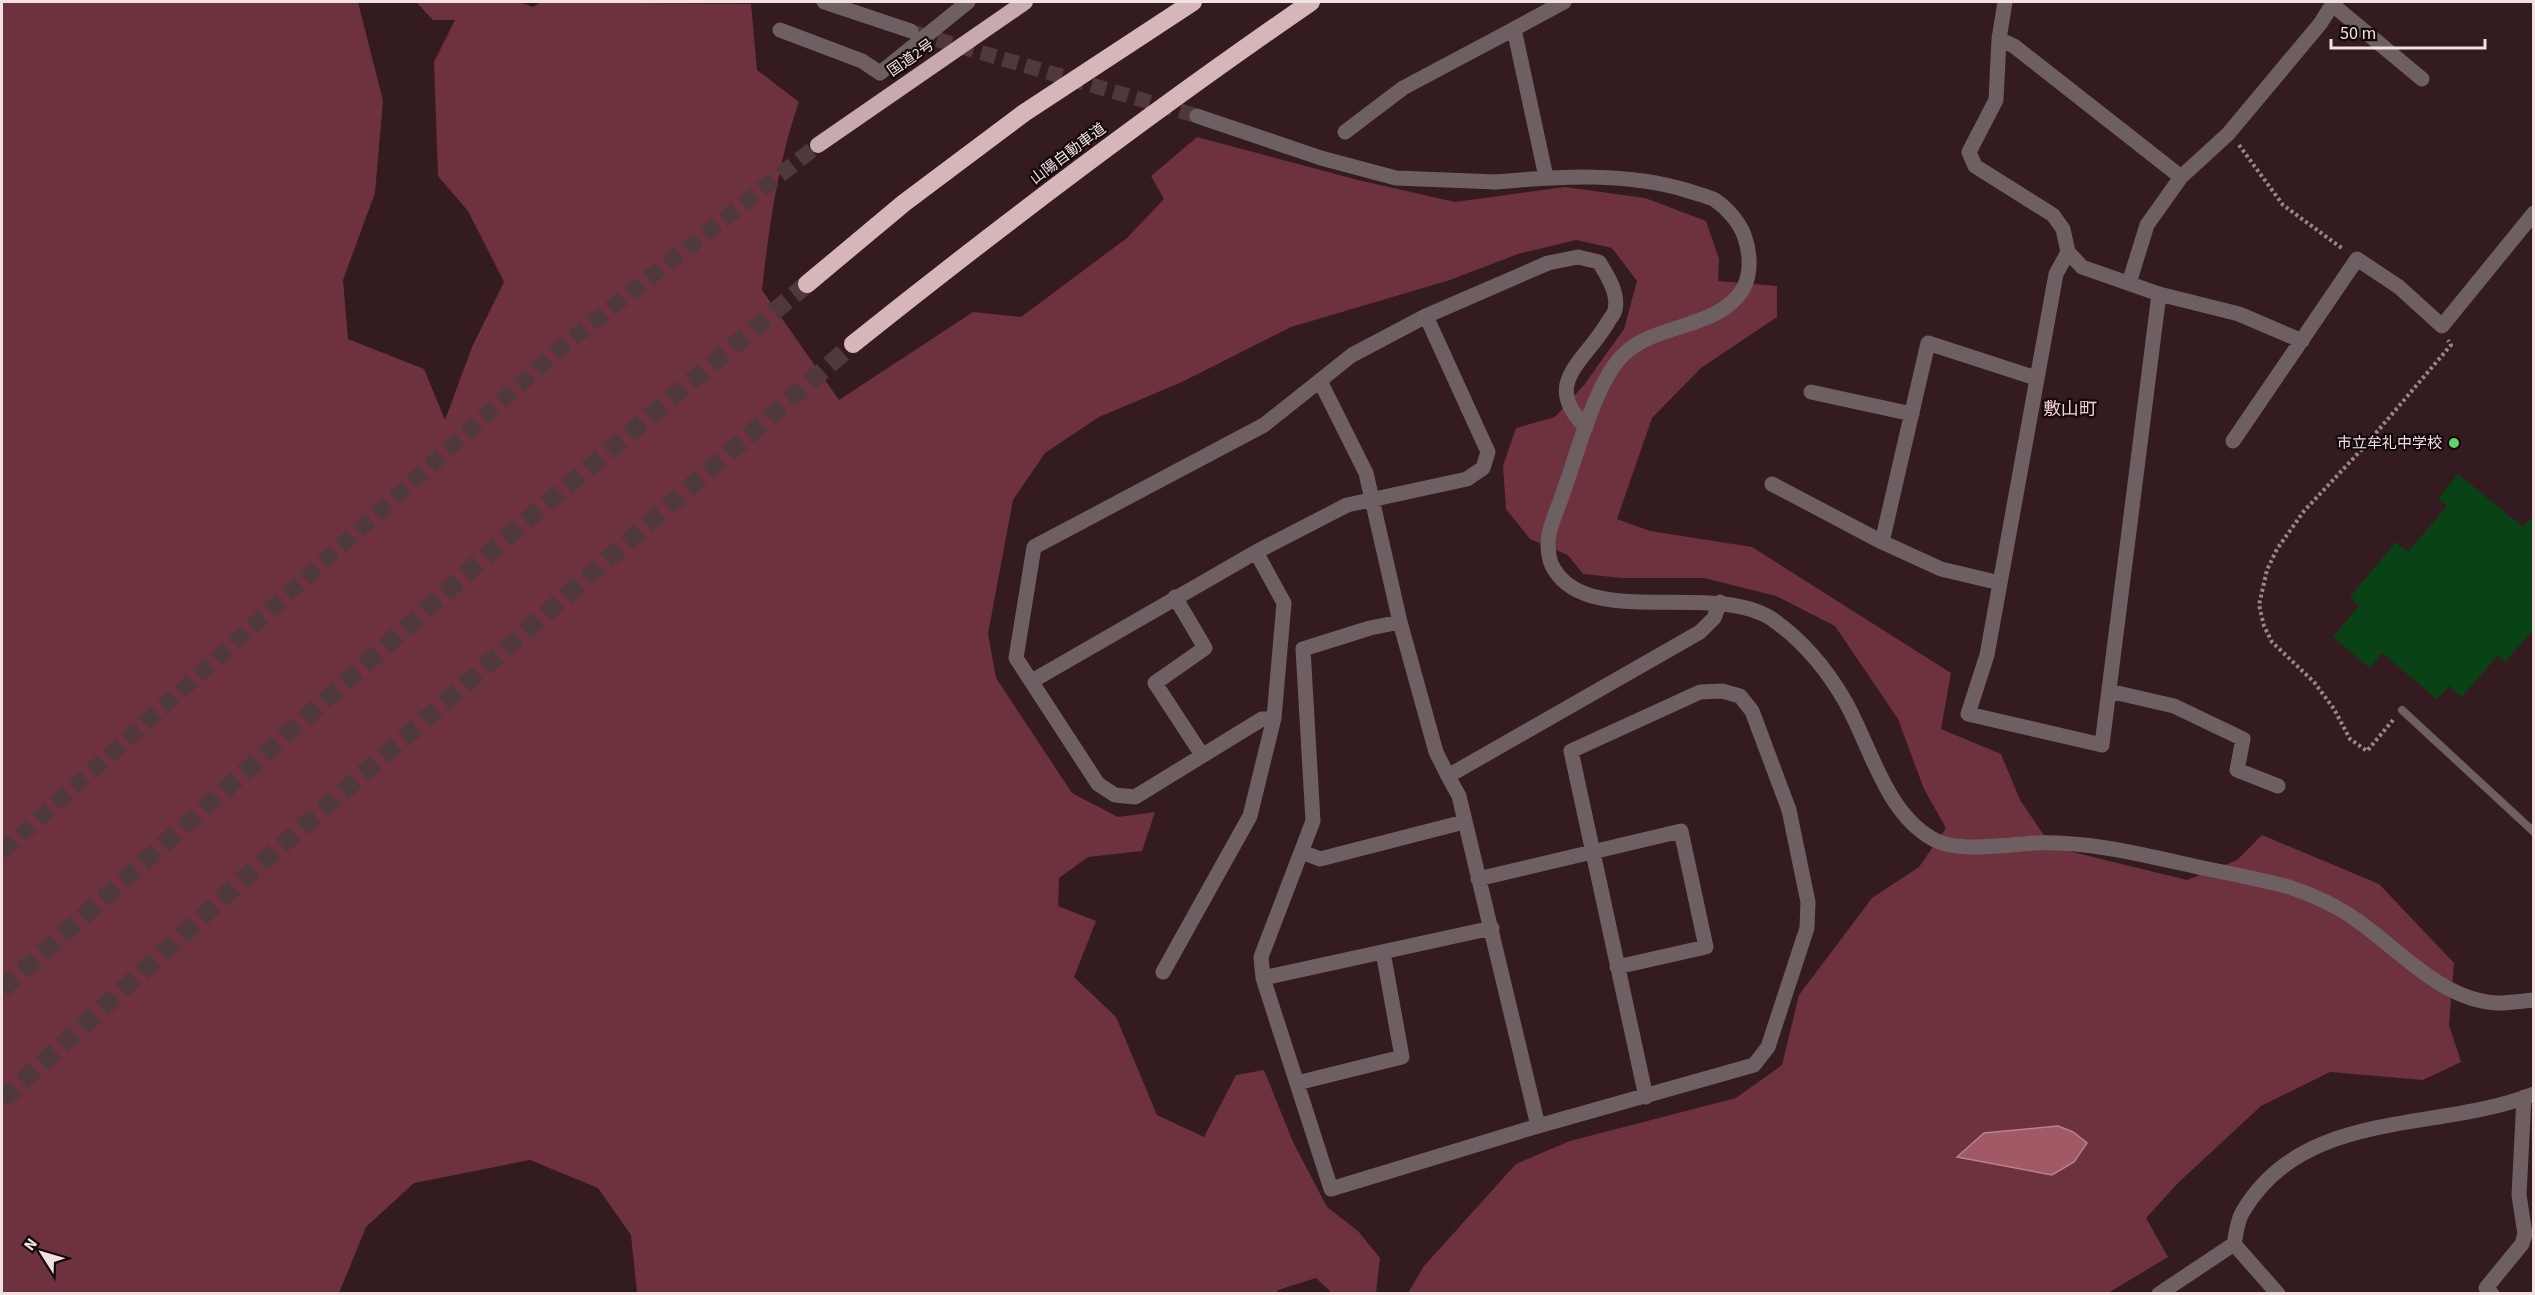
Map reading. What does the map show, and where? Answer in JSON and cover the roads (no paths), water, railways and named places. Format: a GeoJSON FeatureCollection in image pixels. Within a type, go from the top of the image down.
{"type":"FeatureCollection","features":[{"type":"Feature","properties":{"kind":"highway","name":"国道2号"},"geometry":{"type":"LineString","coordinates":[[818,145],[1025,2]]}},
{"type":"Feature","properties":{"kind":"highway"},"geometry":{"type":"LineString","coordinates":[[807,284],[904,203],[1024,113],[1193,2]]}},
{"type":"Feature","properties":{"kind":"highway","name":"山陽自動車道"},"geometry":{"type":"LineString","coordinates":[[853,344],[977,245],[1165,103],[1311,2]]}},
{"type":"Feature","properties":{"kind":"street"},"geometry":{"type":"LineString","coordinates":[[824,2],[911,32]]}},
{"type":"Feature","properties":{"kind":"street"},"geometry":{"type":"LineString","coordinates":[[780,30],[862,61],[880,73],[968,2]]}},
{"type":"Feature","properties":{"kind":"street"},"geometry":{"type":"LineString","coordinates":[[1345,132],[1403,88],[1564,2]]}},
{"type":"Feature","properties":{"kind":"street"},"geometry":{"type":"LineString","coordinates":[[2005,2],[1999,39],[1996,100],[1969,153],[1975,166],[2053,215],[2063,229],[2068,252],[2082,267],[2159,294],[2239,314],[2302,341]]}},
{"type":"Feature","properties":{"kind":"street"},"geometry":{"type":"LineString","coordinates":[[2129,283],[2147,225],[2181,177],[2228,134],[2320,24],[2333,3],[2422,79]]}},
{"type":"Feature","properties":{"kind":"street"},"geometry":{"type":"LineString","coordinates":[[1514,29],[1546,177]]}},
{"type":"Feature","properties":{"kind":"street"},"geometry":{"type":"LineString","coordinates":[[1999,39],[2014,46],[2181,177]]}},
{"type":"Feature","properties":{"kind":"street"},"geometry":{"type":"LineString","coordinates":[[1197,116],[1321,158],[1396,178],[1496,182],[1546,177],[1616,179],[1676,187],[1715,200],[1740,224],[1750,251],[1744,287],[1725,308],[1695,322],[1651,335],[1624,354],[1608,376],[1586,427],[1548,536],[1550,565],[1563,582],[1583,594],[1617,601],[1720,602],[1753,609],[1770,618],[1793,636],[1824,668],[1845,702],[1891,793],[1909,823],[1938,843],[1968,846],[2067,842],[2122,850],[2284,886],[2322,898],[2339,908],[2437,981],[2459,993],[2493,1003],[2534,1000]]}},
{"type":"Feature","properties":{"kind":"street"},"geometry":{"type":"LineString","coordinates":[[2233,441],[2357,259],[2399,287],[2442,326],[2534,213]]}},
{"type":"Feature","properties":{"kind":"street"},"geometry":{"type":"LineString","coordinates":[[2068,252],[2056,274],[1987,655],[1968,714],[2102,745],[2159,294]]}},
{"type":"Feature","properties":{"kind":"street"},"geometry":{"type":"LineString","coordinates":[[1274,718],[1262,719],[1135,797],[1115,795],[1098,784],[1016,658],[1034,547],[1264,425],[1352,355],[1426,316],[1548,263],[1578,257],[1599,262],[1612,284],[1616,309],[1602,333],[1571,369],[1565,395],[1573,414],[1586,427]]}},
{"type":"Feature","properties":{"kind":"street"},"geometry":{"type":"LineString","coordinates":[[1032,681],[1175,597],[1347,505],[1467,479],[1483,468],[1488,452],[1426,316]]}},
{"type":"Feature","properties":{"kind":"street"},"geometry":{"type":"LineString","coordinates":[[1882,542],[1928,343],[2036,378]]}},
{"type":"Feature","properties":{"kind":"street"},"geometry":{"type":"LineString","coordinates":[[1320,381],[1365,474],[1400,622],[1436,752],[1459,796],[1538,1125]]}},
{"type":"Feature","properties":{"kind":"street"},"geometry":{"type":"LineString","coordinates":[[1811,392],[1912,414]]}},
{"type":"Feature","properties":{"kind":"street"},"geometry":{"type":"LineString","coordinates":[[1772,484],[1882,542],[1941,569],[2000,583]]}},
{"type":"Feature","properties":{"kind":"street"},"geometry":{"type":"LineString","coordinates":[[1163,972],[1250,816],[1274,718],[1284,603],[1256,552]]}},
{"type":"Feature","properties":{"kind":"street"},"geometry":{"type":"LineString","coordinates":[[1175,597],[1205,648],[1155,683],[1202,755]]}},
{"type":"Feature","properties":{"kind":"street"},"geometry":{"type":"LineString","coordinates":[[1448,776],[1700,632],[1714,618],[1720,602]]}},
{"type":"Feature","properties":{"kind":"street"},"geometry":{"type":"LineString","coordinates":[[1400,622],[1370,628],[1303,649],[1313,821],[1261,957],[1263,978],[1331,1189],[1538,1125],[1646,1096],[1754,1065],[1768,1047],[1807,928],[1808,902],[1789,810],[1752,711],[1740,696],[1722,691],[1700,692],[1571,751],[1646,1096]]}},
{"type":"Feature","properties":{"kind":"street"},"geometry":{"type":"LineString","coordinates":[[2109,691],[2174,706],[2243,739],[2236,770],[2278,786]]}},
{"type":"Feature","properties":{"kind":"street"},"geometry":{"type":"LineString","coordinates":[[1302,852],[1320,859],[1464,822]]}},
{"type":"Feature","properties":{"kind":"street"},"geometry":{"type":"LineString","coordinates":[[1478,879],[1592,850],[1681,831],[1706,947],[1617,967]]}},
{"type":"Feature","properties":{"kind":"street"},"geometry":{"type":"LineString","coordinates":[[1263,978],[1492,928]]}},
{"type":"Feature","properties":{"kind":"street"},"geometry":{"type":"LineString","coordinates":[[1297,1083],[1402,1057],[1383,952]]}},
{"type":"Feature","properties":{"kind":"street"},"geometry":{"type":"LineString","coordinates":[[2159,1293],[2234,1244],[2241,1215],[2254,1196],[2282,1165],[2301,1152],[2379,1126],[2529,1096],[2519,1195],[2525,1234],[2522,1244],[2486,1288],[2492,1293]]}},
{"type":"Feature","properties":{"kind":"street"},"geometry":{"type":"LineString","coordinates":[[2234,1244],[2278,1293]]}},
{"type":"Feature","properties":{"kind":"lane"},"geometry":{"type":"LineString","coordinates":[[2402,710],[2534,832]]}},
{"type":"Feature","properties":{"kind":"tunnel"},"geometry":{"type":"LineString","coordinates":[[915,33],[1197,116]]}},
{"type":"Feature","properties":{"kind":"tunnel"},"geometry":{"type":"LineString","coordinates":[[2,852],[564,345],[818,145]]}},
{"type":"Feature","properties":{"kind":"tunnel"},"geometry":{"type":"LineString","coordinates":[[2,989],[522,524],[807,284]]}},
{"type":"Feature","properties":{"kind":"tunnel"},"geometry":{"type":"LineString","coordinates":[[2,1100],[250,873],[853,344]]}},
{"type":"Feature","properties":{"kind":"place","name":"市立牟礼中学校"},"geometry":{"type":"Point","coordinates":[2454,443]}},
{"type":"Feature","properties":{"kind":"district","name":"敷山町"},"geometry":{"type":"Point","coordinates":[2070,409]}}]}
